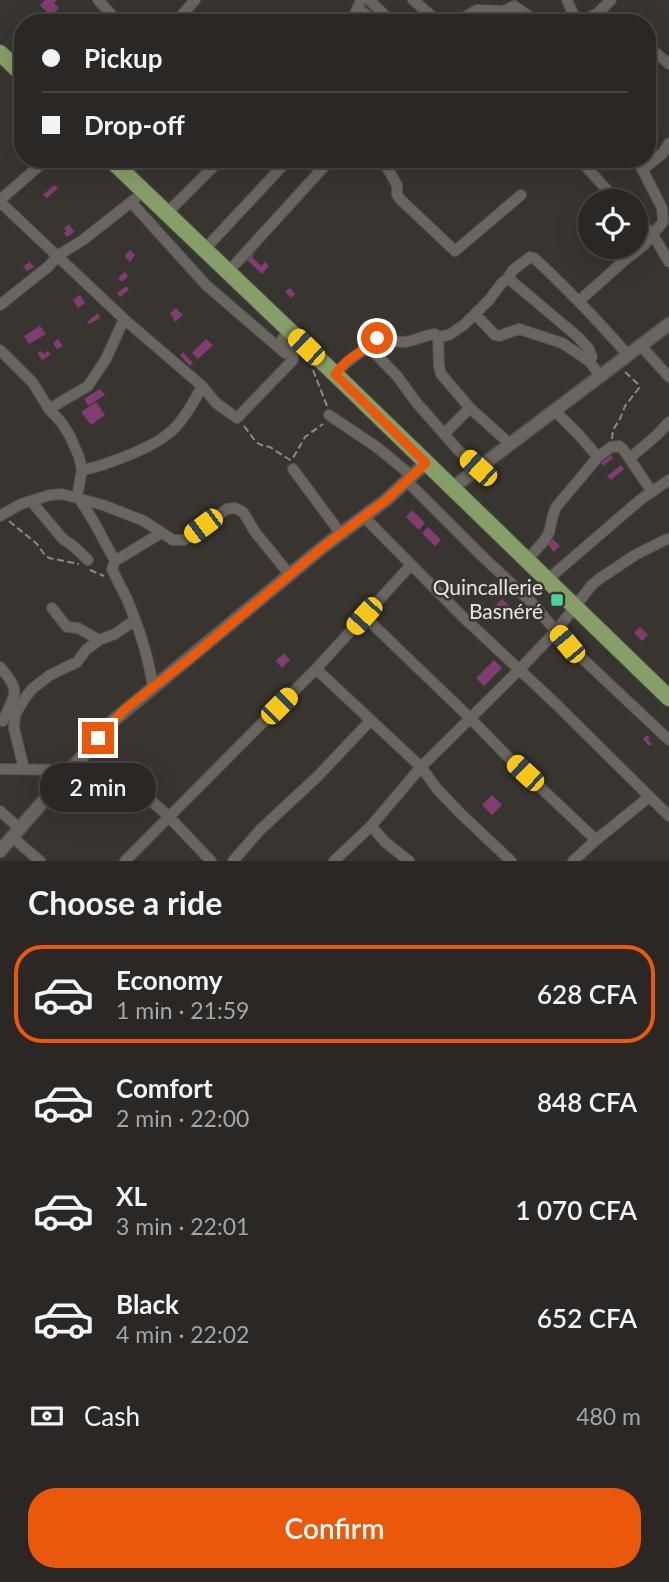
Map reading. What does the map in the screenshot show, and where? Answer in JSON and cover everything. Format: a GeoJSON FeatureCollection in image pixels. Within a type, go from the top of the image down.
{"type":"FeatureCollection","features":[{"type":"Feature","properties":{"kind":"main road"},"geometry":{"type":"LineString","coordinates":[[0,53],[14,66]]}},
{"type":"Feature","properties":{"kind":"main road"},"geometry":{"type":"LineString","coordinates":[[116,168],[137,197],[166,214],[228,272],[669,698]]}},
{"type":"Feature","properties":{"kind":"street"},"geometry":{"type":"LineString","coordinates":[[97,0],[110,14]]}},
{"type":"Feature","properties":{"kind":"street"},"geometry":{"type":"LineString","coordinates":[[183,14],[195,0]]}},
{"type":"Feature","properties":{"kind":"street"},"geometry":{"type":"LineString","coordinates":[[369,0],[384,14]]}},
{"type":"Feature","properties":{"kind":"street"},"geometry":{"type":"LineString","coordinates":[[413,0],[429,14]]}},
{"type":"Feature","properties":{"kind":"street"},"geometry":{"type":"LineString","coordinates":[[596,14],[611,0]]}},
{"type":"Feature","properties":{"kind":"street"},"geometry":{"type":"LineString","coordinates":[[469,14],[477,9],[504,11],[514,6],[526,14]]}},
{"type":"Feature","properties":{"kind":"street"},"geometry":{"type":"LineString","coordinates":[[656,159],[669,143]]}},
{"type":"Feature","properties":{"kind":"street"},"geometry":{"type":"LineString","coordinates":[[37,168],[0,201],[124,319],[202,386],[216,403],[237,418],[293,360],[293,354],[281,342],[290,331]]}},
{"type":"Feature","properties":{"kind":"street"},"geometry":{"type":"LineString","coordinates":[[166,214],[212,168]]}},
{"type":"Feature","properties":{"kind":"street"},"geometry":{"type":"LineString","coordinates":[[204,250],[281,168]]}},
{"type":"Feature","properties":{"kind":"street"},"geometry":{"type":"LineString","coordinates":[[228,272],[323,168]]}},
{"type":"Feature","properties":{"kind":"street"},"geometry":{"type":"LineString","coordinates":[[387,168],[397,185],[397,195],[401,200],[455,251],[522,195]]}},
{"type":"Feature","properties":{"kind":"street"},"geometry":{"type":"LineString","coordinates":[[587,168],[606,189]]}},
{"type":"Feature","properties":{"kind":"street"},"geometry":{"type":"LineString","coordinates":[[579,300],[643,246],[663,222],[666,206],[642,170],[644,168]]}},
{"type":"Feature","properties":{"kind":"street"},"geometry":{"type":"LineString","coordinates":[[0,305],[49,266],[57,256],[83,240],[137,197],[206,285],[293,360]]}},
{"type":"Feature","properties":{"kind":"street"},"geometry":{"type":"LineString","coordinates":[[648,230],[665,247],[669,262]]}},
{"type":"Feature","properties":{"kind":"street"},"geometry":{"type":"LineString","coordinates":[[438,337],[453,333],[475,314],[513,270],[529,257],[579,300],[623,360]]}},
{"type":"Feature","properties":{"kind":"street"},"geometry":{"type":"LineString","coordinates":[[508,278],[578,337],[591,353],[589,360]]}},
{"type":"Feature","properties":{"kind":"street"},"geometry":{"type":"LineString","coordinates":[[475,314],[493,335],[509,334],[516,330],[527,331],[562,343],[589,360],[601,377]]}},
{"type":"Feature","properties":{"kind":"street"},"geometry":{"type":"LineString","coordinates":[[49,409],[88,387],[107,359],[124,319]]}},
{"type":"Feature","properties":{"kind":"street"},"geometry":{"type":"LineString","coordinates":[[452,488],[669,324]]}},
{"type":"Feature","properties":{"kind":"street"},"geometry":{"type":"LineString","coordinates":[[335,374],[377,338],[400,342],[436,334],[441,374],[470,408],[510,444]]}},
{"type":"Feature","properties":{"kind":"street"},"geometry":{"type":"LineString","coordinates":[[641,346],[669,377]]}},
{"type":"Feature","properties":{"kind":"street"},"geometry":{"type":"LineString","coordinates":[[369,347],[397,376],[459,451],[478,468]]}},
{"type":"Feature","properties":{"kind":"street"},"geometry":{"type":"LineString","coordinates":[[0,349],[33,383],[70,436],[82,470],[78,498],[115,562]]}},
{"type":"Feature","properties":{"kind":"street"},"geometry":{"type":"LineString","coordinates":[[82,470],[147,448],[169,434],[188,414],[202,386]]}},
{"type":"Feature","properties":{"kind":"street"},"geometry":{"type":"LineString","coordinates":[[444,434],[470,408]]}},
{"type":"Feature","properties":{"kind":"street"},"geometry":{"type":"LineString","coordinates":[[555,411],[598,457]]}},
{"type":"Feature","properties":{"kind":"street"},"geometry":{"type":"LineString","coordinates":[[329,415],[397,462],[409,479],[532,603],[567,644],[669,740]]}},
{"type":"Feature","properties":{"kind":"street"},"geometry":{"type":"LineString","coordinates":[[630,458],[669,422]]}},
{"type":"Feature","properties":{"kind":"street"},"geometry":{"type":"LineString","coordinates":[[526,561],[549,533],[555,509],[598,457],[611,447],[619,446],[630,458],[652,492]]}},
{"type":"Feature","properties":{"kind":"street"},"geometry":{"type":"LineString","coordinates":[[0,850],[114,720],[365,517],[426,463]]}},
{"type":"Feature","properties":{"kind":"street"},"geometry":{"type":"LineString","coordinates":[[293,469],[341,534]]}},
{"type":"Feature","properties":{"kind":"street"},"geometry":{"type":"LineString","coordinates":[[547,580],[640,500],[669,480]]}},
{"type":"Feature","properties":{"kind":"street"},"geometry":{"type":"LineString","coordinates":[[0,516],[21,504],[62,494],[103,505],[144,521],[173,540],[184,540],[227,509],[235,508],[243,512],[255,532],[290,575]]}},
{"type":"Feature","properties":{"kind":"street"},"geometry":{"type":"LineString","coordinates":[[32,501],[63,539],[72,545],[86,565]]}},
{"type":"Feature","properties":{"kind":"street"},"geometry":{"type":"LineString","coordinates":[[365,517],[669,816]]}},
{"type":"Feature","properties":{"kind":"street"},"geometry":{"type":"LineString","coordinates":[[153,688],[148,658],[135,620],[112,569],[115,562],[161,533]]}},
{"type":"Feature","properties":{"kind":"street"},"geometry":{"type":"LineString","coordinates":[[334,861],[371,826],[421,767],[556,631],[591,586],[635,555],[667,539]]}},
{"type":"Feature","properties":{"kind":"street"},"geometry":{"type":"LineString","coordinates":[[125,861],[316,669],[411,565]]}},
{"type":"Feature","properties":{"kind":"street"},"geometry":{"type":"LineString","coordinates":[[52,608],[67,627],[78,628],[99,640]]}},
{"type":"Feature","properties":{"kind":"street"},"geometry":{"type":"LineString","coordinates":[[364,616],[596,840]]}},
{"type":"Feature","properties":{"kind":"street"},"geometry":{"type":"LineString","coordinates":[[24,769],[15,734],[15,715],[32,689],[50,675],[77,662],[86,650],[99,640],[115,634],[135,620]]}},
{"type":"Feature","properties":{"kind":"street"},"geometry":{"type":"LineString","coordinates":[[0,667],[15,686],[15,694],[1,719],[15,734]]}},
{"type":"Feature","properties":{"kind":"street"},"geometry":{"type":"LineString","coordinates":[[316,669],[421,767],[460,813],[511,861]]}},
{"type":"Feature","properties":{"kind":"street"},"geometry":{"type":"LineString","coordinates":[[233,861],[370,721]]}},
{"type":"Feature","properties":{"kind":"street"},"geometry":{"type":"LineString","coordinates":[[0,769],[70,770],[133,784],[211,861]]}},
{"type":"Feature","properties":{"kind":"street"},"geometry":{"type":"LineString","coordinates":[[573,861],[649,797]]}},
{"type":"Feature","properties":{"kind":"street"},"geometry":{"type":"LineString","coordinates":[[0,811],[40,861]]}},
{"type":"Feature","properties":{"kind":"street"},"geometry":{"type":"LineString","coordinates":[[371,826],[385,842],[409,861]]}},
{"type":"Feature","properties":{"kind":"path"},"geometry":{"type":"LineString","coordinates":[[237,418],[256,442],[270,447],[290,460],[304,437],[325,422],[329,415],[313,370],[320,360]]}},
{"type":"Feature","properties":{"kind":"path"},"geometry":{"type":"LineString","coordinates":[[611,447],[613,430],[625,406],[639,388],[623,360]]}},
{"type":"Feature","properties":{"kind":"path"},"geometry":{"type":"LineString","coordinates":[[0,516],[33,540],[49,558],[86,565],[104,576],[115,576]]}},
{"type":"Feature","properties":{"kind":"building"},"geometry":{"type":"Polygon","coordinates":[[[45,0],[57,0],[54,3],[59,8],[49,14],[40,5],[45,0]]]}},
{"type":"Feature","properties":{"kind":"building"},"geometry":{"type":"Polygon","coordinates":[[[54,185],[58,188],[47,198],[43,195],[54,185]]]}},
{"type":"Feature","properties":{"kind":"building"},"geometry":{"type":"Polygon","coordinates":[[[69,224],[74,232],[67,237],[64,228],[69,224]]]}},
{"type":"Feature","properties":{"kind":"building"},"geometry":{"type":"Polygon","coordinates":[[[130,250],[135,255],[130,262],[124,256],[130,250]]]}},
{"type":"Feature","properties":{"kind":"building"},"geometry":{"type":"Polygon","coordinates":[[[251,250],[254,253],[252,257],[261,266],[265,262],[269,266],[262,274],[246,259],[251,250]]]}},
{"type":"Feature","properties":{"kind":"building"},"geometry":{"type":"Polygon","coordinates":[[[30,262],[34,267],[27,271],[23,266],[30,262]]]}},
{"type":"Feature","properties":{"kind":"building"},"geometry":{"type":"Polygon","coordinates":[[[125,272],[128,276],[122,282],[118,278],[125,272]]]}},
{"type":"Feature","properties":{"kind":"building"},"geometry":{"type":"Polygon","coordinates":[[[126,286],[129,290],[120,297],[117,293],[126,286]]]}},
{"type":"Feature","properties":{"kind":"building"},"geometry":{"type":"Polygon","coordinates":[[[290,288],[295,294],[291,298],[285,291],[290,288]]]}},
{"type":"Feature","properties":{"kind":"building"},"geometry":{"type":"Polygon","coordinates":[[[80,295],[85,303],[78,308],[73,300],[80,295]]]}},
{"type":"Feature","properties":{"kind":"building"},"geometry":{"type":"Polygon","coordinates":[[[176,308],[183,315],[175,322],[170,313],[176,308]]]}},
{"type":"Feature","properties":{"kind":"building"},"geometry":{"type":"Polygon","coordinates":[[[98,313],[100,318],[89,324],[87,322],[98,313]]]}},
{"type":"Feature","properties":{"kind":"building"},"geometry":{"type":"Polygon","coordinates":[[[40,326],[46,334],[29,344],[24,336],[40,326]]]}},
{"type":"Feature","properties":{"kind":"building"},"geometry":{"type":"Polygon","coordinates":[[[58,339],[63,346],[57,349],[53,343],[58,339]]]}},
{"type":"Feature","properties":{"kind":"building"},"geometry":{"type":"Polygon","coordinates":[[[206,339],[213,345],[198,359],[192,353],[206,339]]]}},
{"type":"Feature","properties":{"kind":"building"},"geometry":{"type":"Polygon","coordinates":[[[41,351],[44,354],[48,351],[51,355],[42,360],[37,353],[41,351]]]}},
{"type":"Feature","properties":{"kind":"building"},"geometry":{"type":"Polygon","coordinates":[[[183,352],[193,363],[190,366],[180,355],[183,352]]]}},
{"type":"Feature","properties":{"kind":"building"},"geometry":{"type":"Polygon","coordinates":[[[100,389],[105,395],[88,406],[84,399],[100,389]]]}},
{"type":"Feature","properties":{"kind":"building"},"geometry":{"type":"Polygon","coordinates":[[[96,402],[105,415],[91,425],[81,412],[96,402]]]}},
{"type":"Feature","properties":{"kind":"building"},"geometry":{"type":"Polygon","coordinates":[[[611,455],[613,458],[603,466],[601,463],[611,455]]]}},
{"type":"Feature","properties":{"kind":"building"},"geometry":{"type":"Polygon","coordinates":[[[621,465],[624,469],[611,480],[607,476],[621,465]]]}},
{"type":"Feature","properties":{"kind":"building"},"geometry":{"type":"Polygon","coordinates":[[[412,510],[425,523],[419,530],[406,517],[412,510]]]}},
{"type":"Feature","properties":{"kind":"building"},"geometry":{"type":"Polygon","coordinates":[[[428,527],[441,540],[435,546],[422,533],[428,527]]]}},
{"type":"Feature","properties":{"kind":"building"},"geometry":{"type":"Polygon","coordinates":[[[553,539],[560,546],[554,552],[548,545],[553,539]]]}},
{"type":"Feature","properties":{"kind":"building"},"geometry":{"type":"Polygon","coordinates":[[[502,599],[512,609],[503,619],[492,609],[502,599]]]}},
{"type":"Feature","properties":{"kind":"building"},"geometry":{"type":"Polygon","coordinates":[[[640,627],[648,635],[642,641],[634,633],[640,627]]]}},
{"type":"Feature","properties":{"kind":"building"},"geometry":{"type":"Polygon","coordinates":[[[284,653],[290,660],[282,668],[276,661],[284,653]]]}},
{"type":"Feature","properties":{"kind":"building"},"geometry":{"type":"Polygon","coordinates":[[[494,660],[502,668],[484,686],[476,678],[494,660]]]}},
{"type":"Feature","properties":{"kind":"building"},"geometry":{"type":"Polygon","coordinates":[[[647,735],[652,744],[649,746],[643,739],[647,735]]]}},
{"type":"Feature","properties":{"kind":"building"},"geometry":{"type":"Polygon","coordinates":[[[492,795],[502,805],[492,815],[482,805],[492,795]]]}},
{"type":"Feature","properties":{"kind":"place","name":"Quincallerie Basnéré"},"geometry":{"type":"Point","coordinates":[557,600]}},
{"type":"Feature","properties":{"kind":"route"},"geometry":{"type":"LineString","coordinates":[[98,738],[125,709],[323,547],[386,500],[426,463],[335,374],[348,360],[377,338]]}}]}
